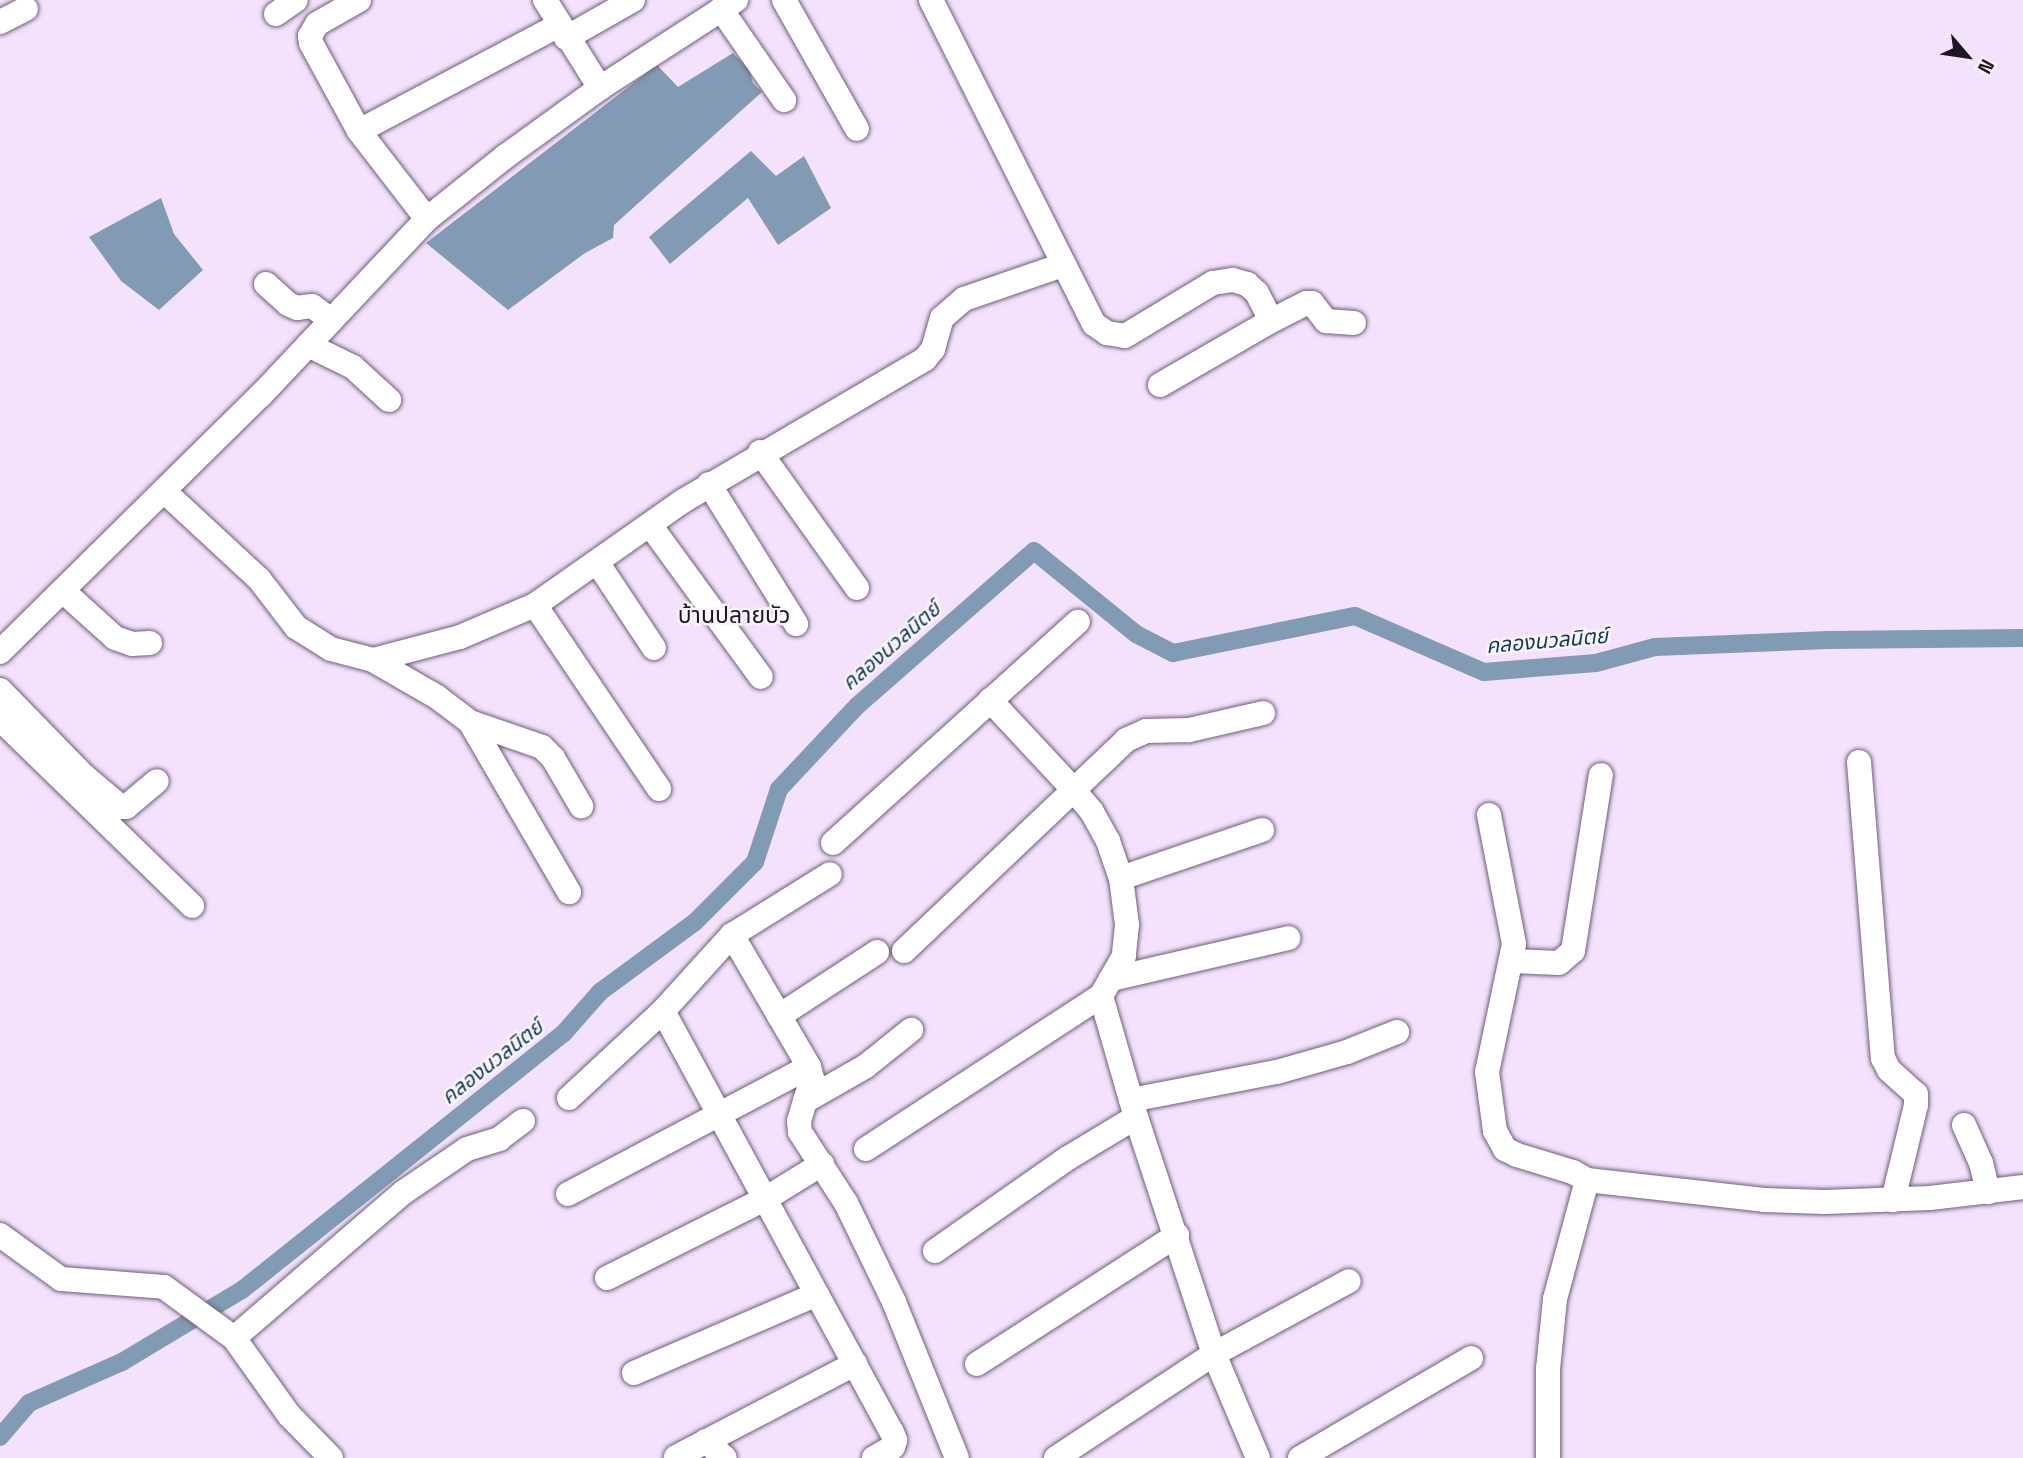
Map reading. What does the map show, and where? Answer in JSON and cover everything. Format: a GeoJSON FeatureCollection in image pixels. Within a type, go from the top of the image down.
{"type":"FeatureCollection","features":[{"type":"Feature","properties":{"kind":"street"},"geometry":{"type":"LineString","coordinates":[[359,0],[317,24],[310,36],[359,131],[428,219]]}},
{"type":"Feature","properties":{"kind":"street"},"geometry":{"type":"LineString","coordinates":[[545,0],[600,88]]}},
{"type":"Feature","properties":{"kind":"street"},"geometry":{"type":"LineString","coordinates":[[359,131],[633,0]]}},
{"type":"Feature","properties":{"kind":"street"},"geometry":{"type":"LineString","coordinates":[[783,0],[857,129]]}},
{"type":"Feature","properties":{"kind":"street"},"geometry":{"type":"LineString","coordinates":[[931,0],[1094,324],[1107,333],[1125,336],[1136,333],[1213,283],[1233,280],[1247,285],[1257,293],[1270,321]]}},
{"type":"Feature","properties":{"kind":"street"},"geometry":{"type":"LineString","coordinates":[[0,652],[165,492],[428,219],[506,156],[600,88],[729,5],[785,100]]}},
{"type":"Feature","properties":{"kind":"street"},"geometry":{"type":"LineString","coordinates":[[0,22],[26,9]]}},
{"type":"Feature","properties":{"kind":"street"},"geometry":{"type":"LineString","coordinates":[[373,660],[460,637],[535,605],[709,484],[760,452],[925,359],[933,349],[943,318],[964,299],[1063,265]]}},
{"type":"Feature","properties":{"kind":"street"},"geometry":{"type":"LineString","coordinates":[[266,284],[292,306],[312,306],[331,320]]}},
{"type":"Feature","properties":{"kind":"street"},"geometry":{"type":"LineString","coordinates":[[1160,385],[1306,303],[1312,303],[1326,321],[1354,323]]}},
{"type":"Feature","properties":{"kind":"street"},"geometry":{"type":"LineString","coordinates":[[308,345],[354,367],[389,400]]}},
{"type":"Feature","properties":{"kind":"street"},"geometry":{"type":"LineString","coordinates":[[760,452],[857,588]]}},
{"type":"Feature","properties":{"kind":"street"},"geometry":{"type":"LineString","coordinates":[[709,484],[796,624]]}},
{"type":"Feature","properties":{"kind":"street"},"geometry":{"type":"LineString","coordinates":[[165,492],[259,579],[296,627],[331,649],[373,660],[437,697],[470,722],[542,747],[553,758],[580,806]]}},
{"type":"Feature","properties":{"kind":"street"},"geometry":{"type":"LineString","coordinates":[[650,525],[761,677]]}},
{"type":"Feature","properties":{"kind":"street"},"geometry":{"type":"LineString","coordinates":[[597,562],[654,648]]}},
{"type":"Feature","properties":{"kind":"street"},"geometry":{"type":"LineString","coordinates":[[63,591],[115,638],[132,644],[150,643]]}},
{"type":"Feature","properties":{"kind":"street"},"geometry":{"type":"LineString","coordinates":[[535,605],[659,789]]}},
{"type":"Feature","properties":{"kind":"street"},"geometry":{"type":"LineString","coordinates":[[833,843],[1078,622]]}},
{"type":"Feature","properties":{"kind":"street"},"geometry":{"type":"LineString","coordinates":[[0,690],[84,776],[121,807],[126,807],[157,781]]}},
{"type":"Feature","properties":{"kind":"street"},"geometry":{"type":"LineString","coordinates":[[990,700],[1072,788],[1098,822],[1121,878],[1127,925],[1124,956],[1106,988],[1133,1108],[1214,1354],[1258,1458]]}},
{"type":"Feature","properties":{"kind":"street"},"geometry":{"type":"LineString","coordinates":[[904,951],[1072,788],[1126,740],[1146,731],[1189,730],[1263,713]]}},
{"type":"Feature","properties":{"kind":"street"},"geometry":{"type":"LineString","coordinates":[[0,719],[192,906]]}},
{"type":"Feature","properties":{"kind":"street"},"geometry":{"type":"LineString","coordinates":[[470,722],[569,892]]}},
{"type":"Feature","properties":{"kind":"street"},"geometry":{"type":"LineString","coordinates":[[1859,762],[1883,1058],[1889,1070],[1916,1094],[1916,1105],[1893,1200]]}},
{"type":"Feature","properties":{"kind":"street"},"geometry":{"type":"LineString","coordinates":[[1513,961],[1559,964],[1573,951],[1601,775]]}},
{"type":"Feature","properties":{"kind":"street"},"geometry":{"type":"LineString","coordinates":[[1489,815],[1513,928],[1513,961],[1488,1072],[1495,1131],[1505,1149],[1587,1180],[1764,1200],[1893,1200],[2023,1187]]}},
{"type":"Feature","properties":{"kind":"street"},"geometry":{"type":"LineString","coordinates":[[1121,878],[1262,830]]}},
{"type":"Feature","properties":{"kind":"street"},"geometry":{"type":"LineString","coordinates":[[569,1098],[663,1011],[732,935],[830,874]]}},
{"type":"Feature","properties":{"kind":"street"},"geometry":{"type":"LineString","coordinates":[[732,935],[809,1066],[812,1078],[799,1121],[800,1132],[846,1203],[894,1302],[957,1458]]}},
{"type":"Feature","properties":{"kind":"street"},"geometry":{"type":"LineString","coordinates":[[866,1149],[1106,988],[1288,938]]}},
{"type":"Feature","properties":{"kind":"street"},"geometry":{"type":"LineString","coordinates":[[779,1016],[877,952]]}},
{"type":"Feature","properties":{"kind":"street"},"geometry":{"type":"LineString","coordinates":[[663,1011],[895,1440],[892,1447],[874,1458]]}},
{"type":"Feature","properties":{"kind":"street"},"geometry":{"type":"LineString","coordinates":[[805,1101],[866,1066],[911,1030]]}},
{"type":"Feature","properties":{"kind":"street"},"geometry":{"type":"LineString","coordinates":[[935,1251],[1058,1165],[1133,1108],[1347,1052],[1397,1032]]}},
{"type":"Feature","properties":{"kind":"street"},"geometry":{"type":"LineString","coordinates":[[568,1194],[809,1066]]}},
{"type":"Feature","properties":{"kind":"street"},"geometry":{"type":"LineString","coordinates":[[227,1333],[404,1192],[467,1149],[499,1139],[523,1121]]}},
{"type":"Feature","properties":{"kind":"street"},"geometry":{"type":"LineString","coordinates":[[1964,1125],[1981,1163],[1988,1192]]}},
{"type":"Feature","properties":{"kind":"street"},"geometry":{"type":"LineString","coordinates":[[607,1278],[765,1199],[821,1164]]}},
{"type":"Feature","properties":{"kind":"street"},"geometry":{"type":"LineString","coordinates":[[1548,1458],[1548,1369],[1555,1299],[1587,1180]]}},
{"type":"Feature","properties":{"kind":"street"},"geometry":{"type":"LineString","coordinates":[[0,1235],[58,1278],[159,1285],[227,1333],[289,1415],[331,1458]]}},
{"type":"Feature","properties":{"kind":"street"},"geometry":{"type":"LineString","coordinates":[[977,1364],[1177,1236]]}},
{"type":"Feature","properties":{"kind":"street"},"geometry":{"type":"LineString","coordinates":[[1056,1458],[1214,1354],[1349,1281]]}},
{"type":"Feature","properties":{"kind":"street"},"geometry":{"type":"LineString","coordinates":[[634,1373],[817,1294]]}},
{"type":"Feature","properties":{"kind":"street"},"geometry":{"type":"LineString","coordinates":[[1300,1458],[1471,1358]]}},
{"type":"Feature","properties":{"kind":"street"},"geometry":{"type":"LineString","coordinates":[[676,1457],[855,1364]]}},
{"type":"Feature","properties":{"kind":"street"},"geometry":{"type":"LineString","coordinates":[[706,1440],[724,1458]]}},
{"type":"Feature","properties":{"kind":"water"},"geometry":{"type":"Polygon","coordinates":[[[733,53],[750,71],[753,83],[762,92],[614,225],[613,238],[585,253],[508,310],[426,243],[657,65],[678,87],[733,53]]]}},
{"type":"Feature","properties":{"kind":"water"},"geometry":{"type":"Polygon","coordinates":[[[751,151],[776,176],[804,156],[831,208],[778,245],[748,198],[670,264],[649,237],[751,151]]]}},
{"type":"Feature","properties":{"kind":"water"},"geometry":{"type":"Polygon","coordinates":[[[161,198],[174,234],[203,270],[159,310],[121,281],[89,237],[161,198]]]}},
{"type":"Feature","properties":{"kind":"waterway","name":"คลองนวลนิตย์"},"geometry":{"type":"LineString","coordinates":[[0,1437],[29,1403],[122,1362],[242,1290],[563,1034],[600,992],[695,922],[755,862],[779,789],[857,706],[1034,551],[1136,634],[1173,653],[1355,616],[1484,672],[1596,663],[1655,647],[1828,640],[2023,638]]}},
{"type":"Feature","properties":{"kind":"district","name":"บ้านปลายบัว"},"geometry":{"type":"Point","coordinates":[734,615]}}]}
